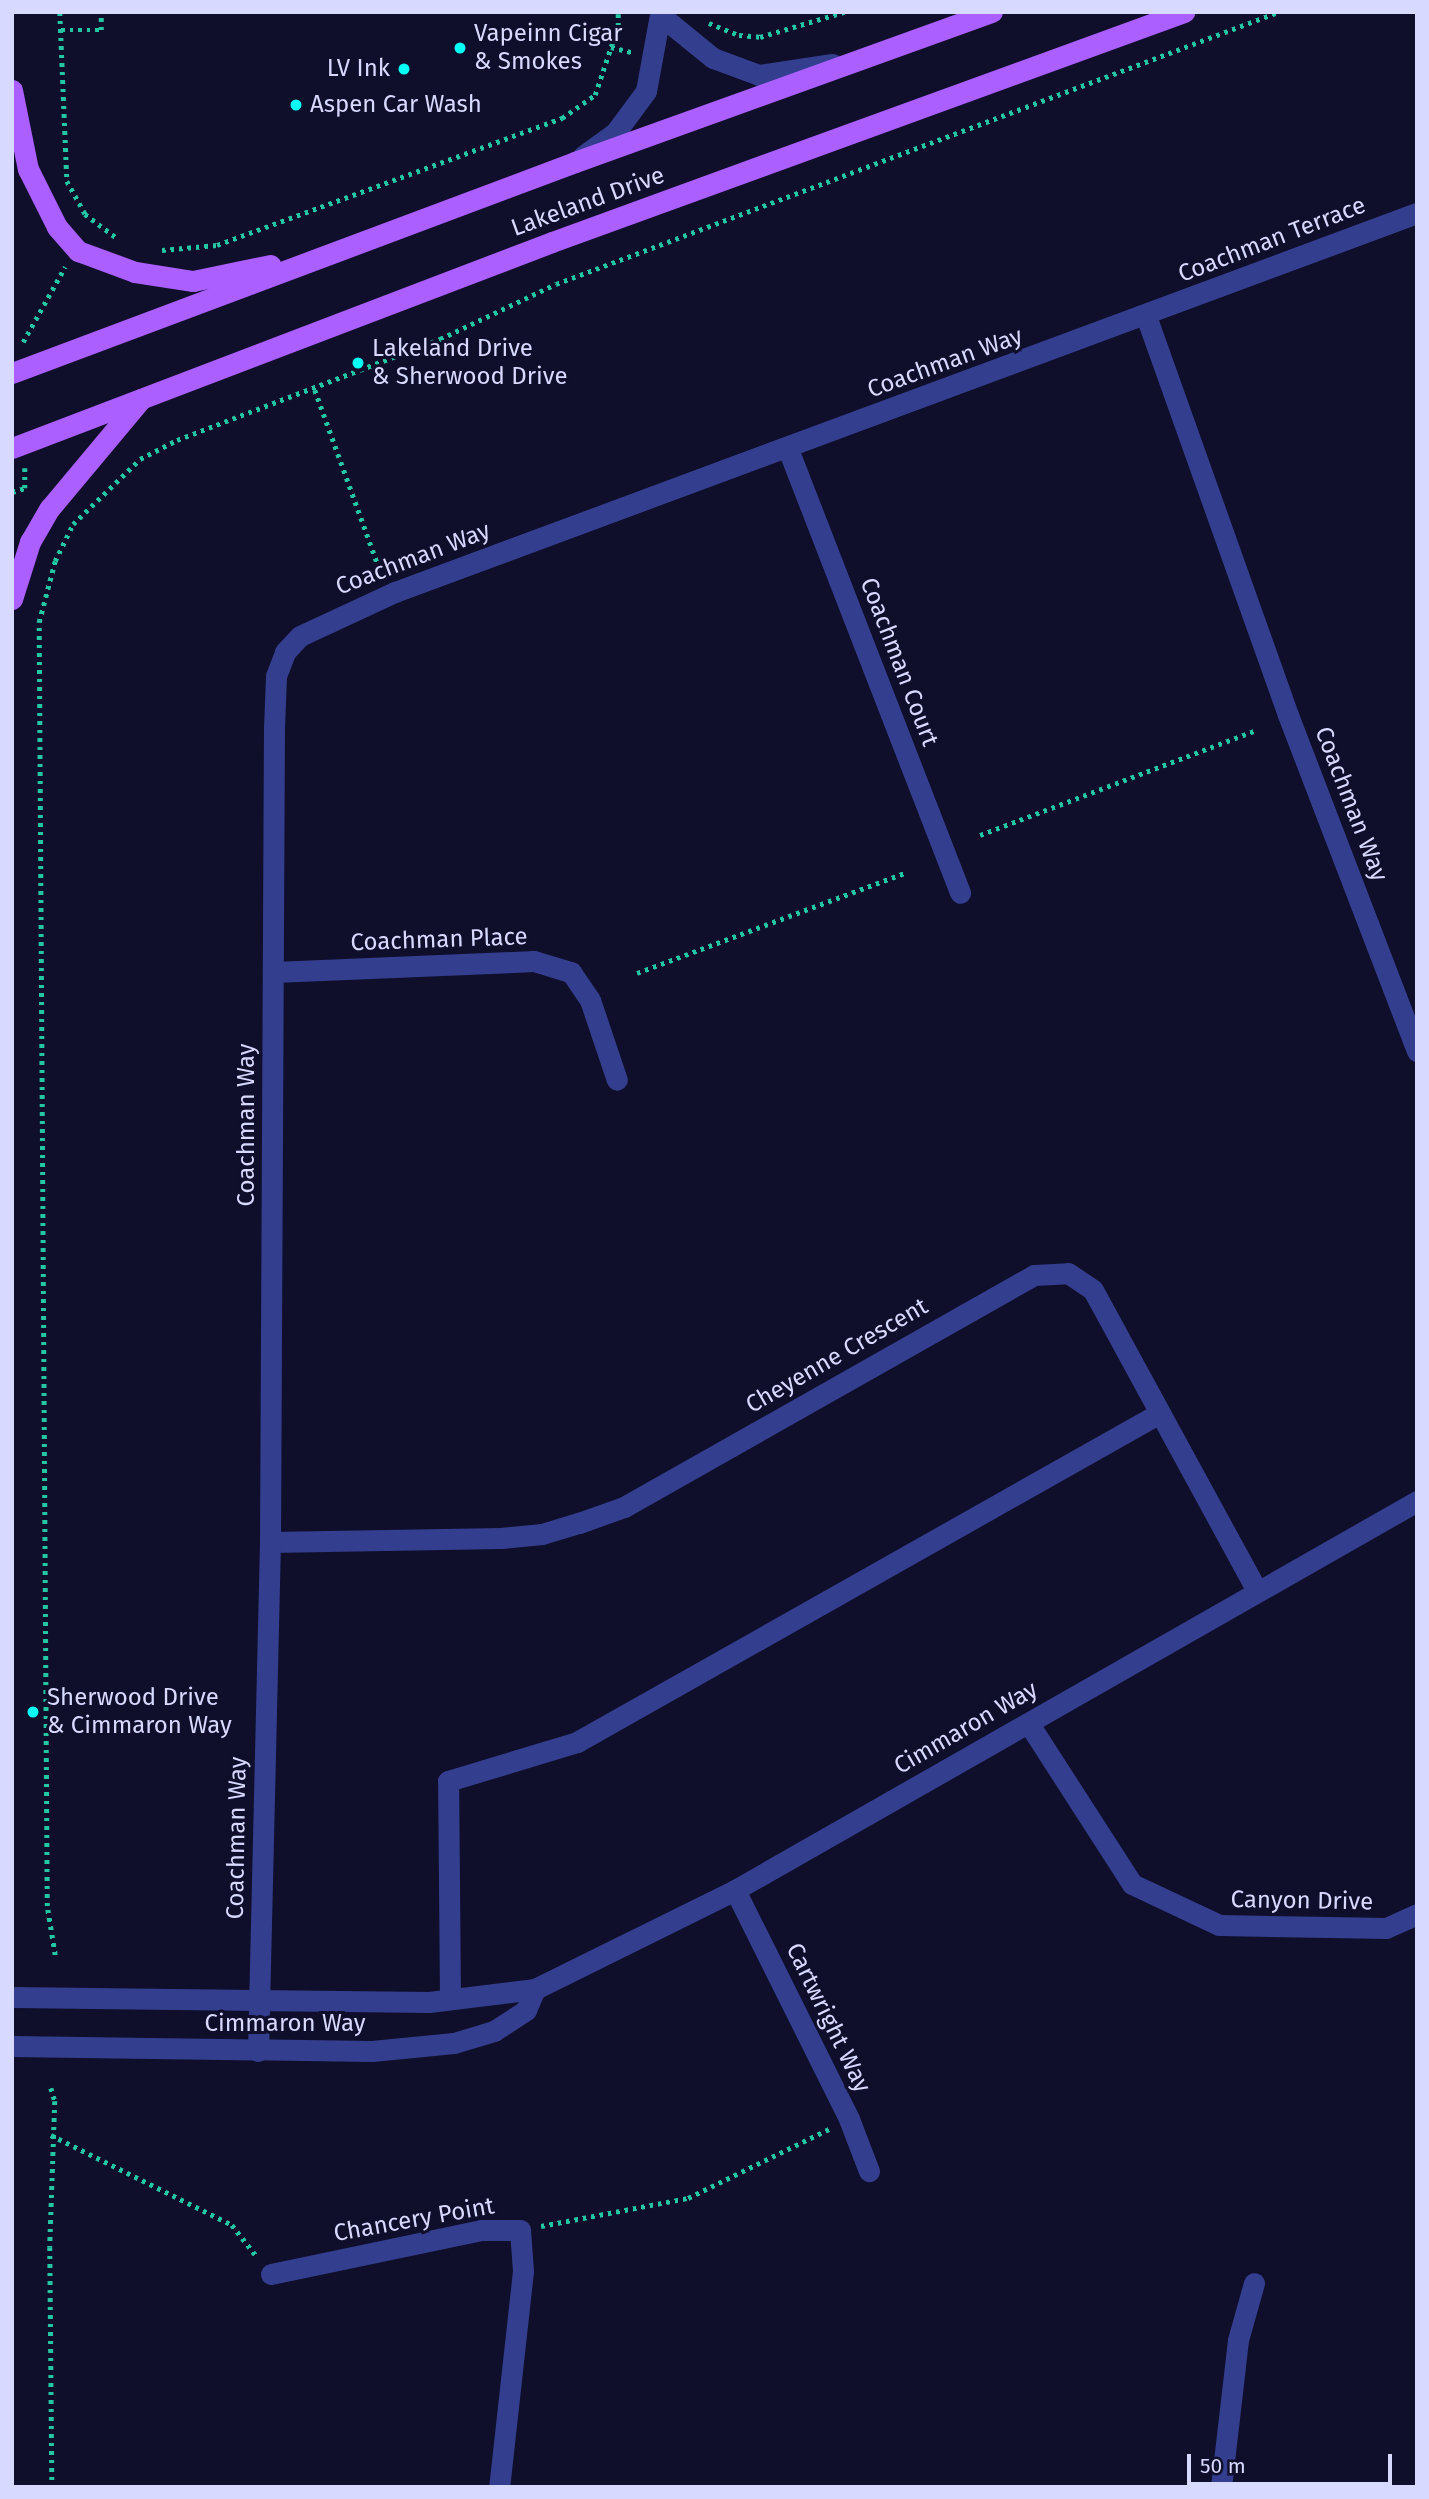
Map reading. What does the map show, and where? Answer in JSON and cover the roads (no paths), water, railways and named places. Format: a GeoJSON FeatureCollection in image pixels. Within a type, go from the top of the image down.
{"type":"FeatureCollection","features":[{"type":"Feature","properties":{"kind":"main road","name":"Lakeland Drive"},"geometry":{"type":"LineString","coordinates":[[12,373],[845,62],[992,12]]}},
{"type":"Feature","properties":{"kind":"main road","name":"Lakeland Drive"},"geometry":{"type":"LineString","coordinates":[[18,456],[141,399],[552,242],[1184,12]]}},
{"type":"Feature","properties":{"kind":"main road"},"geometry":{"type":"LineString","coordinates":[[12,90],[28,169],[57,227],[78,251],[135,272],[193,281],[334,252]]}},
{"type":"Feature","properties":{"kind":"main road"},"geometry":{"type":"LineString","coordinates":[[12,599],[30,542],[50,508],[141,399]]}},
{"type":"Feature","properties":{"kind":"street"},"geometry":{"type":"LineString","coordinates":[[575,162],[615,133],[646,91],[660,15],[713,58],[759,75],[845,62]]}},
{"type":"Feature","properties":{"kind":"street","name":"Coachman Terrace"},"geometry":{"type":"LineString","coordinates":[[1146,316],[1417,213]]}},
{"type":"Feature","properties":{"kind":"street","name":"Coachman Way"},"geometry":{"type":"LineString","coordinates":[[258,2051],[270,1542],[276,676],[285,652],[300,636],[395,592],[1146,316],[1288,715],[1411,1020],[1417,1051]]}},
{"type":"Feature","properties":{"kind":"street","name":"Coachman Court"},"geometry":{"type":"LineString","coordinates":[[788,449],[960,893]]}},
{"type":"Feature","properties":{"kind":"street","name":"Coachman Place"},"geometry":{"type":"LineString","coordinates":[[274,972],[534,961],[571,972],[590,1000],[617,1080]]}},
{"type":"Feature","properties":{"kind":"street","name":"Cheyenne Crescent"},"geometry":{"type":"LineString","coordinates":[[270,1542],[501,1538],[542,1534],[624,1507],[1034,1275],[1068,1273],[1093,1290],[1158,1414],[1257,1591]]}},
{"type":"Feature","properties":{"kind":"street"},"geometry":{"type":"LineString","coordinates":[[450,1998],[448,1781],[576,1742],[1158,1414]]}},
{"type":"Feature","properties":{"kind":"street","name":"Cimmaron Way"},"geometry":{"type":"LineString","coordinates":[[12,1997],[429,2002],[536,1989],[735,1890],[1417,1501]]}},
{"type":"Feature","properties":{"kind":"street","name":"Canyon Drive"},"geometry":{"type":"LineString","coordinates":[[1029,1724],[1132,1884],[1219,1926],[1386,1928],[1417,1914]]}},
{"type":"Feature","properties":{"kind":"street","name":"Cartwright Way"},"geometry":{"type":"LineString","coordinates":[[735,1890],[849,2119],[869,2171]]}},
{"type":"Feature","properties":{"kind":"street","name":"Cimmaron Way"},"geometry":{"type":"LineString","coordinates":[[12,2046],[372,2051],[454,2043],[494,2031],[526,2010],[536,1989]]}},
{"type":"Feature","properties":{"kind":"street","name":"Chancery Point"},"geometry":{"type":"LineString","coordinates":[[271,2274],[481,2230],[520,2230],[523,2271],[499,2487]]}},
{"type":"Feature","properties":{"kind":"street"},"geometry":{"type":"LineString","coordinates":[[1221,2487],[1238,2340],[1254,2283]]}},
{"type":"Feature","properties":{"kind":"place","name":"Vapeinn Cigar & Smokes"},"geometry":{"type":"Point","coordinates":[460,48]}},
{"type":"Feature","properties":{"kind":"place","name":"LV Ink"},"geometry":{"type":"Point","coordinates":[404,69]}},
{"type":"Feature","properties":{"kind":"place","name":"Aspen Car Wash"},"geometry":{"type":"Point","coordinates":[296,105]}},
{"type":"Feature","properties":{"kind":"place","name":"Lakeland Drive & Sherwood Drive"},"geometry":{"type":"Point","coordinates":[358,363]}},
{"type":"Feature","properties":{"kind":"place","name":"Sherwood Drive & Cimmaron Way"},"geometry":{"type":"Point","coordinates":[33,1712]}}]}
